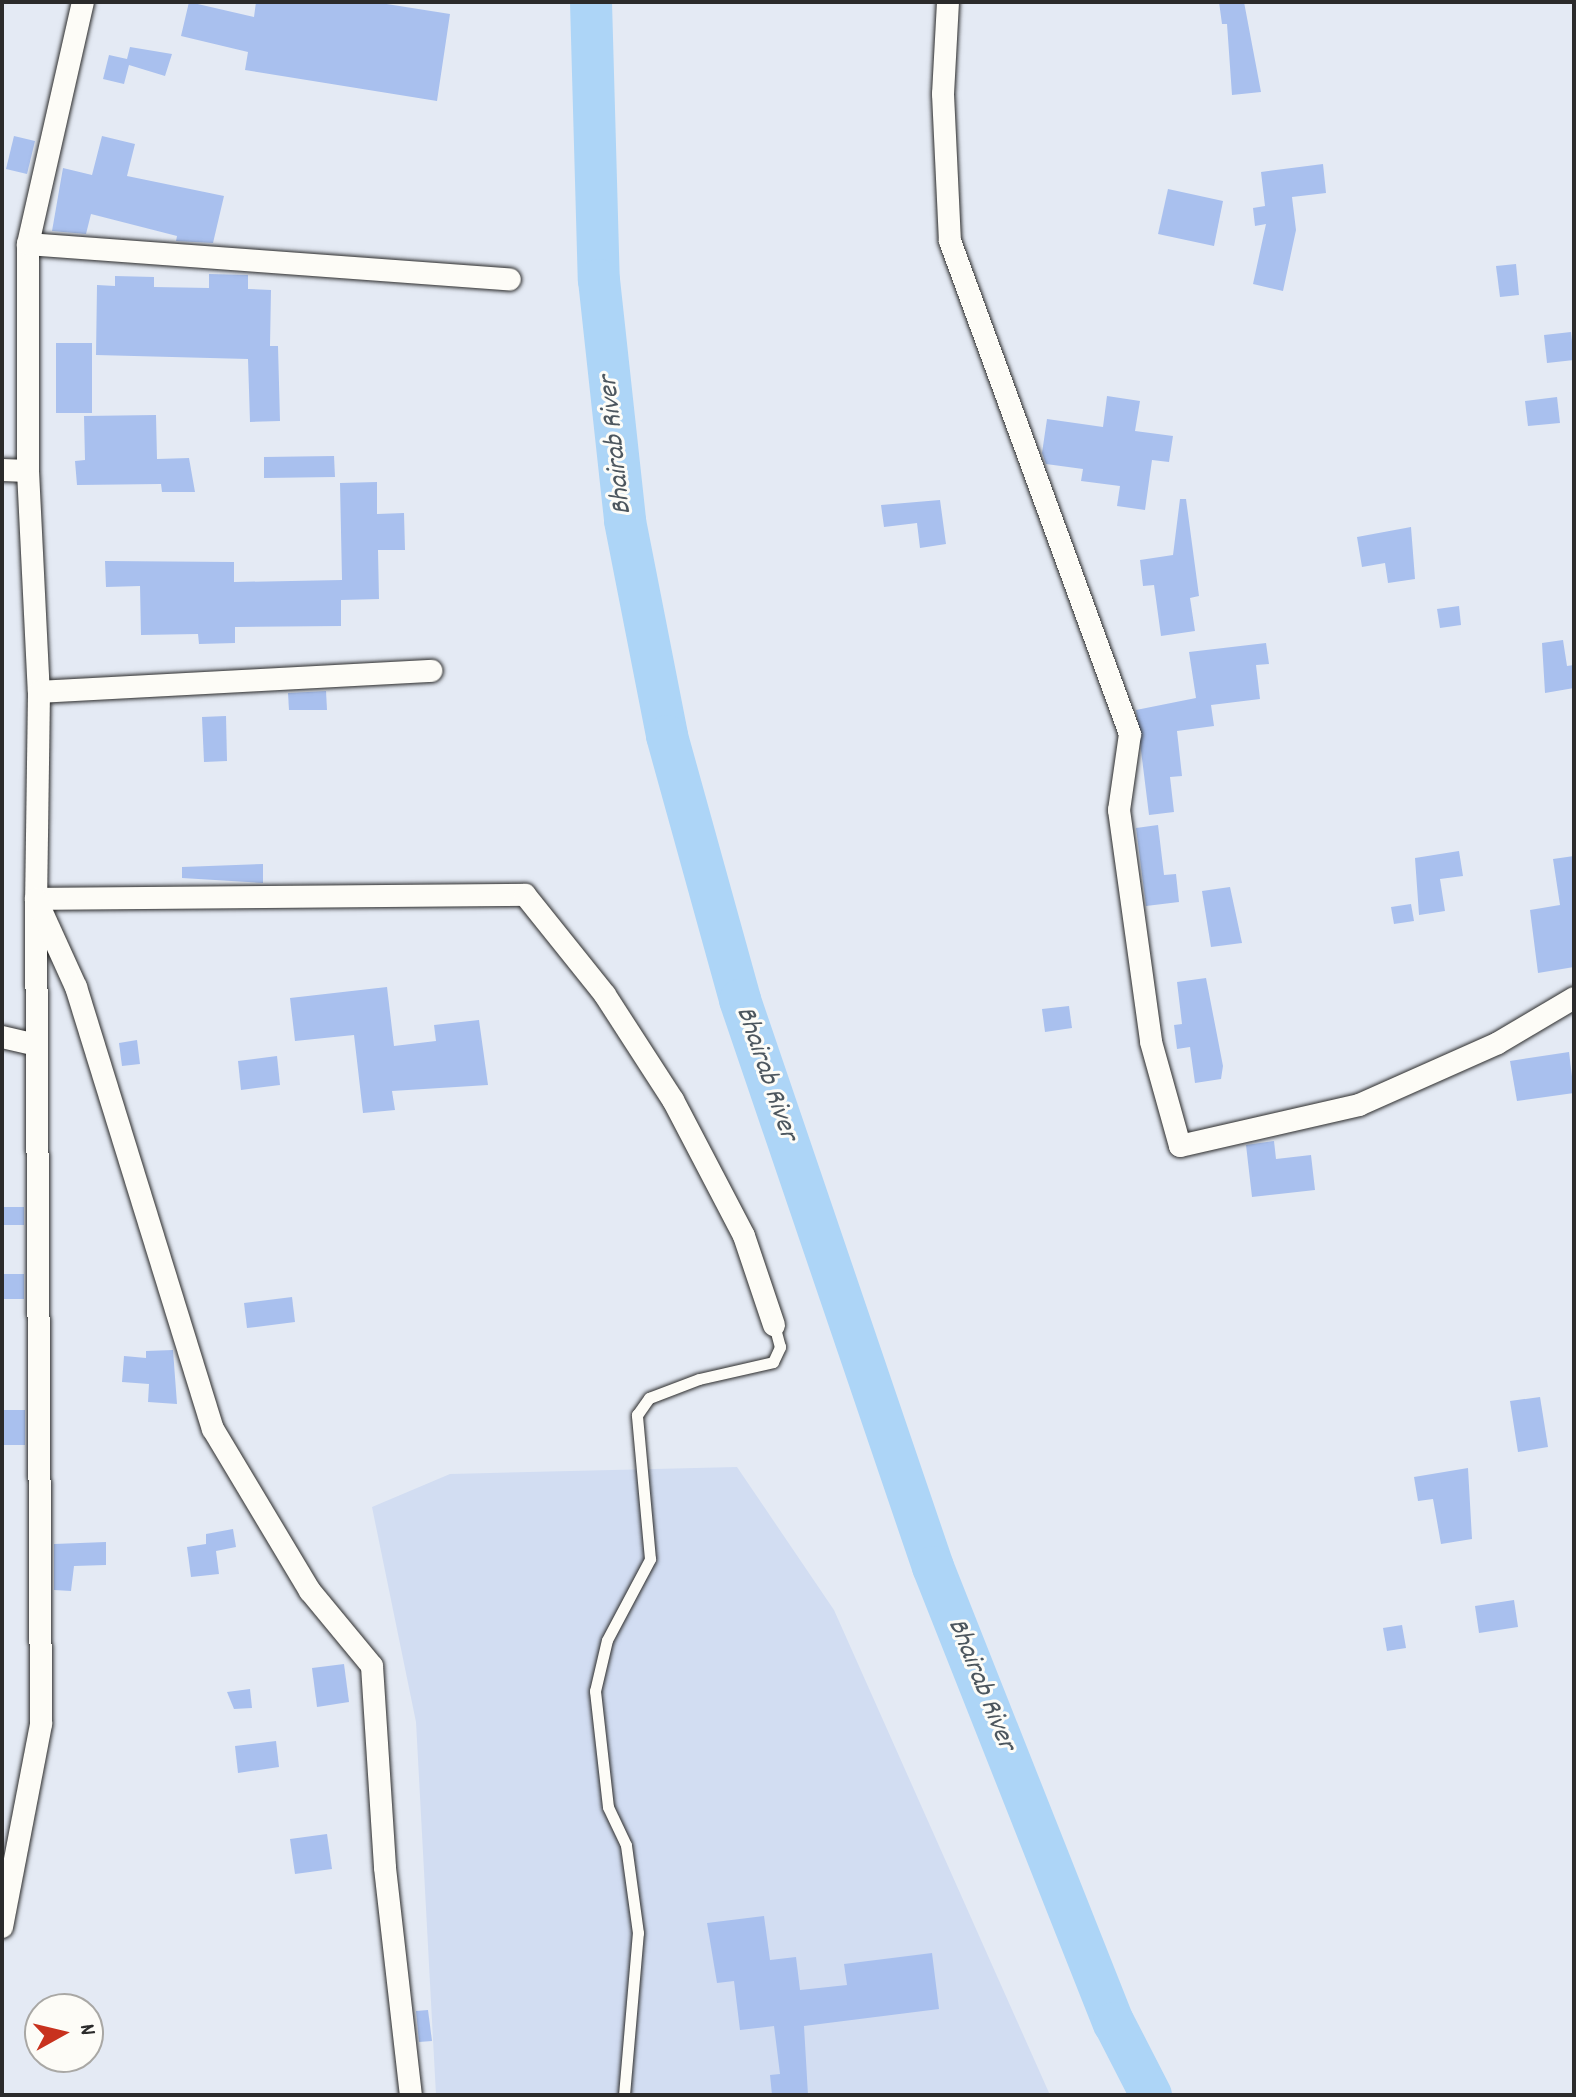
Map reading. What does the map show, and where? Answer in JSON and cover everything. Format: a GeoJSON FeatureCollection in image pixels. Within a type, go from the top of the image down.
{"type":"FeatureCollection","features":[{"type":"Feature","properties":{"kind":"street"},"geometry":{"type":"LineString","coordinates":[[2,1927],[41,1724],[36,1045],[39,692],[28,471],[28,244],[83,2]]}},
{"type":"Feature","properties":{"kind":"street"},"geometry":{"type":"LineString","coordinates":[[948,2],[943,94],[950,241],[1130,734],[1119,810],[1151,1042],[1180,1146],[1359,1105],[1498,1043],[1574,998]]}},
{"type":"Feature","properties":{"kind":"street"},"geometry":{"type":"LineString","coordinates":[[28,244],[510,279]]}},
{"type":"Feature","properties":{"kind":"street"},"geometry":{"type":"LineString","coordinates":[[2,470],[28,471]]}},
{"type":"Feature","properties":{"kind":"street"},"geometry":{"type":"LineString","coordinates":[[39,692],[431,671]]}},
{"type":"Feature","properties":{"kind":"street"},"geometry":{"type":"LineString","coordinates":[[36,899],[525,895],[605,995],[673,1100],[744,1236],[774,1325]]}},
{"type":"Feature","properties":{"kind":"street"},"geometry":{"type":"LineString","coordinates":[[36,899],[76,987],[213,1429],[310,1591],[372,1666],[385,1868],[411,2095]]}},
{"type":"Feature","properties":{"kind":"street"},"geometry":{"type":"LineString","coordinates":[[2,1037],[36,1045]]}},
{"type":"Feature","properties":{"kind":"lane"},"geometry":{"type":"LineString","coordinates":[[624,2095],[638,1933],[626,1845],[608,1807],[595,1691],[607,1640],[650,1559],[637,1415],[649,1398],[674,1388],[725,1369],[773,1362],[780,1347],[774,1325]]}},
{"type":"Feature","properties":{"kind":"shaded area"},"geometry":{"type":"Polygon","coordinates":[[[737,1467],[834,1610],[1050,2095],[436,2095],[416,1722],[372,1507],[450,1474],[737,1467]]]}},
{"type":"Feature","properties":{"kind":"building"},"geometry":{"type":"Polygon","coordinates":[[[189,2],[254,17],[256,2],[374,2],[450,14],[437,101],[245,70],[248,52],[181,36],[189,2]]]}},
{"type":"Feature","properties":{"kind":"building"},"geometry":{"type":"Polygon","coordinates":[[[1219,2],[1244,2],[1261,92],[1232,95],[1227,24],[1222,24],[1219,2]]]}},
{"type":"Feature","properties":{"kind":"building"},"geometry":{"type":"Polygon","coordinates":[[[130,47],[172,54],[165,76],[129,65],[124,84],[103,79],[109,55],[127,59],[130,47]]]}},
{"type":"Feature","properties":{"kind":"building"},"geometry":{"type":"Polygon","coordinates":[[[14,136],[35,141],[27,174],[6,169],[14,136]]]}},
{"type":"Feature","properties":{"kind":"building"},"geometry":{"type":"Polygon","coordinates":[[[102,136],[135,144],[127,176],[224,196],[213,243],[176,241],[177,236],[91,214],[86,234],[52,231],[63,168],[92,175],[102,136]]]}},
{"type":"Feature","properties":{"kind":"building"},"geometry":{"type":"Polygon","coordinates":[[[1323,164],[1326,193],[1292,197],[1296,230],[1283,291],[1253,284],[1266,224],[1255,226],[1253,208],[1265,206],[1261,172],[1323,164]]]}},
{"type":"Feature","properties":{"kind":"building"},"geometry":{"type":"Polygon","coordinates":[[[1168,189],[1223,201],[1214,246],[1158,234],[1168,189]]]}},
{"type":"Feature","properties":{"kind":"building"},"geometry":{"type":"Polygon","coordinates":[[[1516,264],[1519,295],[1500,297],[1496,266],[1516,264]]]}},
{"type":"Feature","properties":{"kind":"building"},"geometry":{"type":"Polygon","coordinates":[[[209,274],[248,275],[248,289],[271,290],[270,346],[278,346],[280,421],[250,422],[248,359],[96,355],[97,285],[115,286],[115,276],[154,277],[154,287],[209,288],[209,274]]]}},
{"type":"Feature","properties":{"kind":"building"},"geometry":{"type":"Polygon","coordinates":[[[1571,332],[1574,360],[1547,363],[1544,335],[1571,332]]]}},
{"type":"Feature","properties":{"kind":"building"},"geometry":{"type":"Polygon","coordinates":[[[56,343],[92,343],[92,413],[56,413],[56,343]]]}},
{"type":"Feature","properties":{"kind":"building"},"geometry":{"type":"Polygon","coordinates":[[[1107,396],[1140,401],[1135,431],[1173,436],[1169,462],[1152,460],[1145,510],[1117,506],[1120,486],[1081,481],[1083,469],[1046,464],[1042,453],[1047,419],[1103,427],[1107,396]]]}},
{"type":"Feature","properties":{"kind":"building"},"geometry":{"type":"Polygon","coordinates":[[[1557,397],[1560,423],[1528,426],[1525,401],[1557,397]]]}},
{"type":"Feature","properties":{"kind":"building"},"geometry":{"type":"Polygon","coordinates":[[[156,415],[157,459],[189,458],[195,492],[162,492],[161,484],[77,485],[75,461],[85,460],[84,416],[156,415]]]}},
{"type":"Feature","properties":{"kind":"building"},"geometry":{"type":"Polygon","coordinates":[[[334,456],[335,477],[264,478],[264,457],[334,456]]]}},
{"type":"Feature","properties":{"kind":"building"},"geometry":{"type":"Polygon","coordinates":[[[377,482],[377,514],[404,513],[405,550],[378,550],[379,599],[341,600],[341,626],[235,627],[235,643],[199,644],[198,634],[141,635],[140,586],[106,587],[105,561],[234,562],[234,582],[342,580],[340,483],[377,482]]]}},
{"type":"Feature","properties":{"kind":"building"},"geometry":{"type":"Polygon","coordinates":[[[1180,499],[1186,499],[1199,596],[1190,598],[1195,631],[1161,636],[1154,585],[1143,586],[1140,560],[1173,555],[1180,499]]]}},
{"type":"Feature","properties":{"kind":"building"},"geometry":{"type":"Polygon","coordinates":[[[940,500],[946,544],[920,548],[917,523],[884,527],[881,505],[940,500]]]}},
{"type":"Feature","properties":{"kind":"building"},"geometry":{"type":"Polygon","coordinates":[[[1411,527],[1415,579],[1388,583],[1385,563],[1362,567],[1357,537],[1411,527]]]}},
{"type":"Feature","properties":{"kind":"building"},"geometry":{"type":"Polygon","coordinates":[[[1459,606],[1461,625],[1440,628],[1437,609],[1459,606]]]}},
{"type":"Feature","properties":{"kind":"building"},"geometry":{"type":"Polygon","coordinates":[[[1563,640],[1567,666],[1574,665],[1574,688],[1545,693],[1542,643],[1563,640]]]}},
{"type":"Feature","properties":{"kind":"building"},"geometry":{"type":"Polygon","coordinates":[[[1266,643],[1269,664],[1256,665],[1260,699],[1211,705],[1214,726],[1177,731],[1182,776],[1170,777],[1174,812],[1149,815],[1136,710],[1196,698],[1189,652],[1266,643]]]}},
{"type":"Feature","properties":{"kind":"building"},"geometry":{"type":"Polygon","coordinates":[[[326,691],[327,710],[289,710],[288,693],[326,691]]]}},
{"type":"Feature","properties":{"kind":"building"},"geometry":{"type":"Polygon","coordinates":[[[226,716],[227,761],[204,762],[202,717],[226,716]]]}},
{"type":"Feature","properties":{"kind":"building"},"geometry":{"type":"Polygon","coordinates":[[[1158,825],[1164,875],[1176,874],[1179,902],[1146,906],[1136,828],[1158,825]]]}},
{"type":"Feature","properties":{"kind":"building"},"geometry":{"type":"Polygon","coordinates":[[[1459,851],[1463,876],[1440,879],[1445,911],[1419,915],[1415,858],[1459,851]]]}},
{"type":"Feature","properties":{"kind":"building"},"geometry":{"type":"Polygon","coordinates":[[[1574,856],[1574,967],[1538,973],[1530,910],[1560,905],[1553,859],[1574,856]]]}},
{"type":"Feature","properties":{"kind":"building"},"geometry":{"type":"Polygon","coordinates":[[[263,864],[263,883],[182,878],[182,867],[263,864]]]}},
{"type":"Feature","properties":{"kind":"building"},"geometry":{"type":"Polygon","coordinates":[[[1230,887],[1242,943],[1211,947],[1202,891],[1230,887]]]}},
{"type":"Feature","properties":{"kind":"building"},"geometry":{"type":"Polygon","coordinates":[[[1411,904],[1414,921],[1394,924],[1391,907],[1411,904]]]}},
{"type":"Feature","properties":{"kind":"building"},"geometry":{"type":"Polygon","coordinates":[[[1206,978],[1223,1066],[1221,1079],[1195,1083],[1190,1047],[1177,1049],[1174,1025],[1182,1024],[1177,982],[1206,978]]]}},
{"type":"Feature","properties":{"kind":"building"},"geometry":{"type":"Polygon","coordinates":[[[387,987],[394,1046],[436,1041],[434,1025],[479,1020],[488,1085],[392,1091],[395,1110],[363,1113],[354,1035],[295,1041],[290,998],[387,987]]]}},
{"type":"Feature","properties":{"kind":"building"},"geometry":{"type":"Polygon","coordinates":[[[1069,1006],[1072,1028],[1045,1032],[1042,1009],[1069,1006]]]}},
{"type":"Feature","properties":{"kind":"building"},"geometry":{"type":"Polygon","coordinates":[[[137,1040],[140,1064],[122,1066],[119,1043],[137,1040]]]}},
{"type":"Feature","properties":{"kind":"building"},"geometry":{"type":"Polygon","coordinates":[[[1569,1052],[1574,1093],[1517,1101],[1510,1061],[1569,1052]]]}},
{"type":"Feature","properties":{"kind":"building"},"geometry":{"type":"Polygon","coordinates":[[[277,1056],[280,1085],[241,1090],[238,1061],[277,1056]]]}},
{"type":"Feature","properties":{"kind":"building"},"geometry":{"type":"Polygon","coordinates":[[[1274,1141],[1276,1159],[1311,1155],[1315,1190],[1252,1197],[1246,1145],[1274,1141]]]}},
{"type":"Feature","properties":{"kind":"building"},"geometry":{"type":"Polygon","coordinates":[[[2,1207],[24,1207],[24,1225],[2,1225],[2,1207]]]}},
{"type":"Feature","properties":{"kind":"building"},"geometry":{"type":"Polygon","coordinates":[[[2,1274],[24,1274],[24,1299],[2,1299],[2,1274]]]}},
{"type":"Feature","properties":{"kind":"building"},"geometry":{"type":"Polygon","coordinates":[[[292,1297],[295,1322],[247,1328],[244,1303],[292,1297]]]}},
{"type":"Feature","properties":{"kind":"building"},"geometry":{"type":"Polygon","coordinates":[[[173,1350],[177,1404],[148,1402],[149,1384],[122,1382],[124,1356],[146,1358],[146,1351],[173,1350]]]}},
{"type":"Feature","properties":{"kind":"building"},"geometry":{"type":"Polygon","coordinates":[[[1540,1397],[1548,1447],[1518,1452],[1510,1401],[1540,1397]]]}},
{"type":"Feature","properties":{"kind":"building"},"geometry":{"type":"Polygon","coordinates":[[[2,1410],[25,1410],[25,1445],[2,1445],[2,1410]]]}},
{"type":"Feature","properties":{"kind":"building"},"geometry":{"type":"Polygon","coordinates":[[[1468,1468],[1472,1539],[1441,1544],[1433,1499],[1418,1501],[1414,1477],[1468,1468]]]}},
{"type":"Feature","properties":{"kind":"building"},"geometry":{"type":"Polygon","coordinates":[[[233,1529],[236,1547],[216,1551],[219,1574],[191,1577],[187,1547],[206,1544],[206,1534],[233,1529]]]}},
{"type":"Feature","properties":{"kind":"building"},"geometry":{"type":"Polygon","coordinates":[[[106,1542],[106,1565],[74,1566],[71,1591],[54,1590],[54,1544],[106,1542]]]}},
{"type":"Feature","properties":{"kind":"building"},"geometry":{"type":"Polygon","coordinates":[[[1514,1600],[1518,1627],[1479,1633],[1475,1606],[1514,1600]]]}},
{"type":"Feature","properties":{"kind":"building"},"geometry":{"type":"Polygon","coordinates":[[[1402,1625],[1406,1648],[1387,1651],[1383,1628],[1402,1625]]]}},
{"type":"Feature","properties":{"kind":"building"},"geometry":{"type":"Polygon","coordinates":[[[344,1664],[349,1702],[317,1707],[312,1668],[344,1664]]]}},
{"type":"Feature","properties":{"kind":"building"},"geometry":{"type":"Polygon","coordinates":[[[250,1689],[252,1708],[234,1709],[227,1692],[250,1689]]]}},
{"type":"Feature","properties":{"kind":"building"},"geometry":{"type":"Polygon","coordinates":[[[276,1741],[279,1767],[238,1773],[235,1746],[276,1741]]]}},
{"type":"Feature","properties":{"kind":"building"},"geometry":{"type":"Polygon","coordinates":[[[327,1834],[332,1869],[295,1874],[290,1839],[327,1834]]]}},
{"type":"Feature","properties":{"kind":"building"},"geometry":{"type":"Polygon","coordinates":[[[764,1916],[770,1960],[796,1957],[800,1990],[847,1985],[844,1964],[932,1953],[939,2009],[804,2026],[808,2095],[772,2095],[770,2075],[780,2074],[774,2026],[740,2030],[734,1981],[717,1983],[707,1923],[764,1916]]]}},
{"type":"Feature","properties":{"kind":"building"},"geometry":{"type":"Polygon","coordinates":[[[428,2010],[432,2041],[419,2042],[416,2011],[428,2010]]]}},
{"type":"Feature","properties":{"kind":"waterway","name":"Bhairab River"},"geometry":{"type":"LineString","coordinates":[[591,2],[599,280],[625,521],[667,736],[740,1000],[933,1567],[1114,2023],[1151,2095]]}}]}
